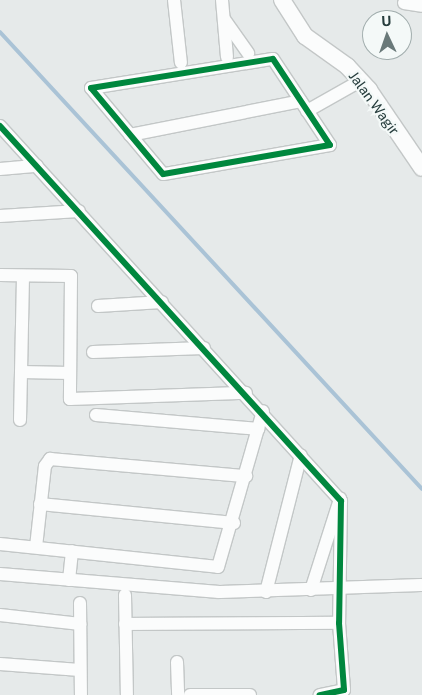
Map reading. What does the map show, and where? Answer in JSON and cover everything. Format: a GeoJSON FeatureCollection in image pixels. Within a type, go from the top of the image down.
{"type":"FeatureCollection","features":[{"type":"Feature","properties":{"kind":"street"},"geometry":{"type":"LineString","coordinates":[[174,0],[181,63]]}},
{"type":"Feature","properties":{"kind":"street"},"geometry":{"type":"LineString","coordinates":[[222,0],[227,57]]}},
{"type":"Feature","properties":{"kind":"street","name":"Jalan Wagir"},"geometry":{"type":"LineString","coordinates":[[282,0],[305,36],[360,81],[422,168]]}},
{"type":"Feature","properties":{"kind":"street"},"geometry":{"type":"LineString","coordinates":[[404,3],[422,6]]}},
{"type":"Feature","properties":{"kind":"street"},"geometry":{"type":"LineString","coordinates":[[224,18],[248,53]]}},
{"type":"Feature","properties":{"kind":"street"},"geometry":{"type":"LineString","coordinates":[[273,59],[304,106],[330,145],[163,174],[91,88],[273,59]]}},
{"type":"Feature","properties":{"kind":"street"},"geometry":{"type":"LineString","coordinates":[[130,135],[304,106],[360,81]]}},
{"type":"Feature","properties":{"kind":"street"},"geometry":{"type":"LineString","coordinates":[[0,126],[262,410],[340,499],[344,510],[339,590],[339,623],[344,690],[320,695]]}},
{"type":"Feature","properties":{"kind":"street"},"geometry":{"type":"LineString","coordinates":[[0,168],[37,166]]}},
{"type":"Feature","properties":{"kind":"street"},"geometry":{"type":"LineString","coordinates":[[0,216],[79,211]]}},
{"type":"Feature","properties":{"kind":"street"},"geometry":{"type":"LineString","coordinates":[[0,275],[71,276],[70,399],[246,393]]}},
{"type":"Feature","properties":{"kind":"street"},"geometry":{"type":"LineString","coordinates":[[20,420],[23,276]]}},
{"type":"Feature","properties":{"kind":"street"},"geometry":{"type":"LineString","coordinates":[[98,306],[162,302]]}},
{"type":"Feature","properties":{"kind":"street"},"geometry":{"type":"LineString","coordinates":[[93,352],[204,348]]}},
{"type":"Feature","properties":{"kind":"street"},"geometry":{"type":"LineString","coordinates":[[21,372],[70,373]]}},
{"type":"Feature","properties":{"kind":"street"},"geometry":{"type":"LineString","coordinates":[[0,544],[214,569],[223,563],[262,410]]}},
{"type":"Feature","properties":{"kind":"street"},"geometry":{"type":"LineString","coordinates":[[96,415],[258,429]]}},
{"type":"Feature","properties":{"kind":"street"},"geometry":{"type":"LineString","coordinates":[[266,592],[301,455]]}},
{"type":"Feature","properties":{"kind":"street"},"geometry":{"type":"LineString","coordinates":[[36,548],[40,504],[50,459],[246,476]]}},
{"type":"Feature","properties":{"kind":"street"},"geometry":{"type":"LineString","coordinates":[[311,590],[340,499]]}},
{"type":"Feature","properties":{"kind":"street"},"geometry":{"type":"LineString","coordinates":[[40,504],[234,523]]}},
{"type":"Feature","properties":{"kind":"street"},"geometry":{"type":"LineString","coordinates":[[69,580],[72,551]]}},
{"type":"Feature","properties":{"kind":"street"},"geometry":{"type":"LineString","coordinates":[[0,574],[266,592],[339,590],[422,584]]}},
{"type":"Feature","properties":{"kind":"street"},"geometry":{"type":"LineString","coordinates":[[125,595],[127,695]]}},
{"type":"Feature","properties":{"kind":"street"},"geometry":{"type":"LineString","coordinates":[[80,603],[81,695]]}},
{"type":"Feature","properties":{"kind":"street"},"geometry":{"type":"LineString","coordinates":[[0,615],[80,624]]}},
{"type":"Feature","properties":{"kind":"street"},"geometry":{"type":"LineString","coordinates":[[125,624],[339,623]]}},
{"type":"Feature","properties":{"kind":"street"},"geometry":{"type":"LineString","coordinates":[[177,662],[178,695]]}},
{"type":"Feature","properties":{"kind":"street"},"geometry":{"type":"LineString","coordinates":[[0,664],[80,670]]}},
{"type":"Feature","properties":{"kind":"street"},"geometry":{"type":"LineString","coordinates":[[190,695],[250,695]]}},
{"type":"Feature","properties":{"kind":"waterway"},"geometry":{"type":"LineString","coordinates":[[0,32],[422,489]]}},
{"type":"Feature","properties":{"kind":"cycle path"},"geometry":{"type":"LineString","coordinates":[[273,59],[330,145],[163,174],[91,88],[273,59]]}},
{"type":"Feature","properties":{"kind":"cycle path"},"geometry":{"type":"LineString","coordinates":[[0,126],[341,501],[339,623],[344,690],[320,695]]}}]}
